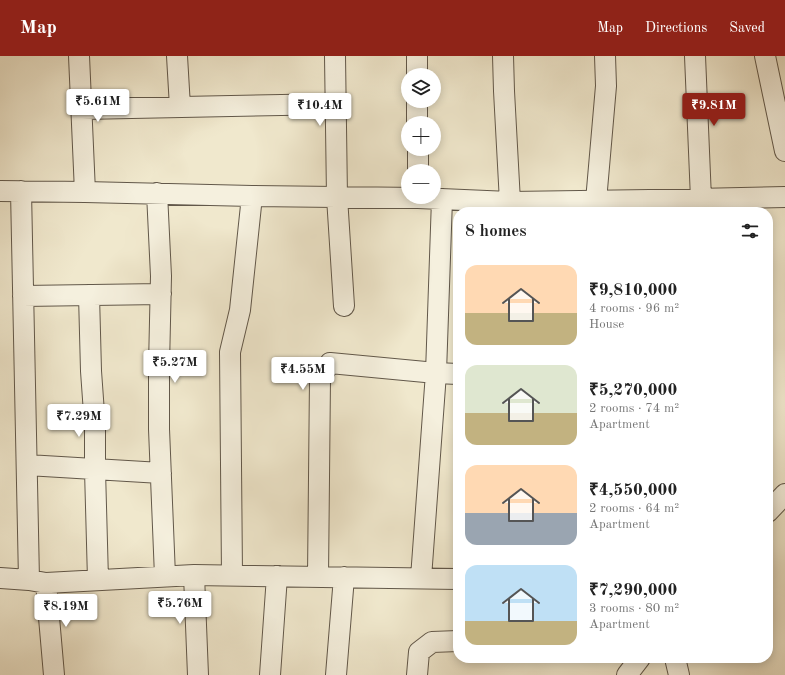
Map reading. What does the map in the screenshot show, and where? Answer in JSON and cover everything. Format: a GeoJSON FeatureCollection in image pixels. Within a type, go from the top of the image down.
{"type":"FeatureCollection","features":[{"type":"Feature","properties":{"kind":"street"},"geometry":{"type":"LineString","coordinates":[[79,56],[85,192]]}},
{"type":"Feature","properties":{"kind":"street"},"geometry":{"type":"LineString","coordinates":[[177,56],[180,107]]}},
{"type":"Feature","properties":{"kind":"street"},"geometry":{"type":"LineString","coordinates":[[335,56],[337,197],[344,306]]}},
{"type":"Feature","properties":{"kind":"street"},"geometry":{"type":"LineString","coordinates":[[417,56],[417,68]]}},
{"type":"Feature","properties":{"kind":"street"},"geometry":{"type":"LineString","coordinates":[[503,56],[510,202]]}},
{"type":"Feature","properties":{"kind":"street"},"geometry":{"type":"LineString","coordinates":[[596,201],[606,86],[605,56]]}},
{"type":"Feature","properties":{"kind":"street"},"geometry":{"type":"LineString","coordinates":[[695,56],[701,199]]}},
{"type":"Feature","properties":{"kind":"street"},"geometry":{"type":"LineString","coordinates":[[765,56],[783,129],[785,151]]}},
{"type":"Feature","properties":{"kind":"street"},"geometry":{"type":"LineString","coordinates":[[82,109],[336,104]]}},
{"type":"Feature","properties":{"kind":"street"},"geometry":{"type":"LineString","coordinates":[[0,191],[401,198]]}},
{"type":"Feature","properties":{"kind":"street"},"geometry":{"type":"LineString","coordinates":[[21,191],[27,466],[38,581],[54,675]]}},
{"type":"Feature","properties":{"kind":"street"},"geometry":{"type":"LineString","coordinates":[[157,193],[161,276],[159,382],[165,576]]}},
{"type":"Feature","properties":{"kind":"street"},"geometry":{"type":"LineString","coordinates":[[232,575],[230,352],[240,310],[252,196]]}},
{"type":"Feature","properties":{"kind":"street"},"geometry":{"type":"LineString","coordinates":[[421,578],[436,373],[442,199],[510,202],[532,207],[596,201],[626,206],[701,199],[722,205],[785,197]]}},
{"type":"Feature","properties":{"kind":"street"},"geometry":{"type":"LineString","coordinates":[[23,296],[161,294]]}},
{"type":"Feature","properties":{"kind":"street"},"geometry":{"type":"LineString","coordinates":[[89,295],[91,371],[95,427],[98,580]]}},
{"type":"Feature","properties":{"kind":"street"},"geometry":{"type":"LineString","coordinates":[[318,577],[320,378],[330,363],[453,374]]}},
{"type":"Feature","properties":{"kind":"street"},"geometry":{"type":"LineString","coordinates":[[27,466],[161,474]]}},
{"type":"Feature","properties":{"kind":"street"},"geometry":{"type":"LineString","coordinates":[[773,507],[785,494]]}},
{"type":"Feature","properties":{"kind":"street"},"geometry":{"type":"LineString","coordinates":[[194,574],[198,675]]}},
{"type":"Feature","properties":{"kind":"street"},"geometry":{"type":"LineString","coordinates":[[0,578],[38,581],[98,580],[194,574],[453,579]]}},
{"type":"Feature","properties":{"kind":"street"},"geometry":{"type":"LineString","coordinates":[[270,675],[277,576]]}},
{"type":"Feature","properties":{"kind":"street"},"geometry":{"type":"LineString","coordinates":[[336,675],[344,577]]}},
{"type":"Feature","properties":{"kind":"street"},"geometry":{"type":"LineString","coordinates":[[417,675],[419,652],[432,642],[453,641]]}},
{"type":"Feature","properties":{"kind":"street"},"geometry":{"type":"LineString","coordinates":[[627,675],[636,663]]}},
{"type":"Feature","properties":{"kind":"street"},"geometry":{"type":"LineString","coordinates":[[675,663],[679,675]]}}]}
